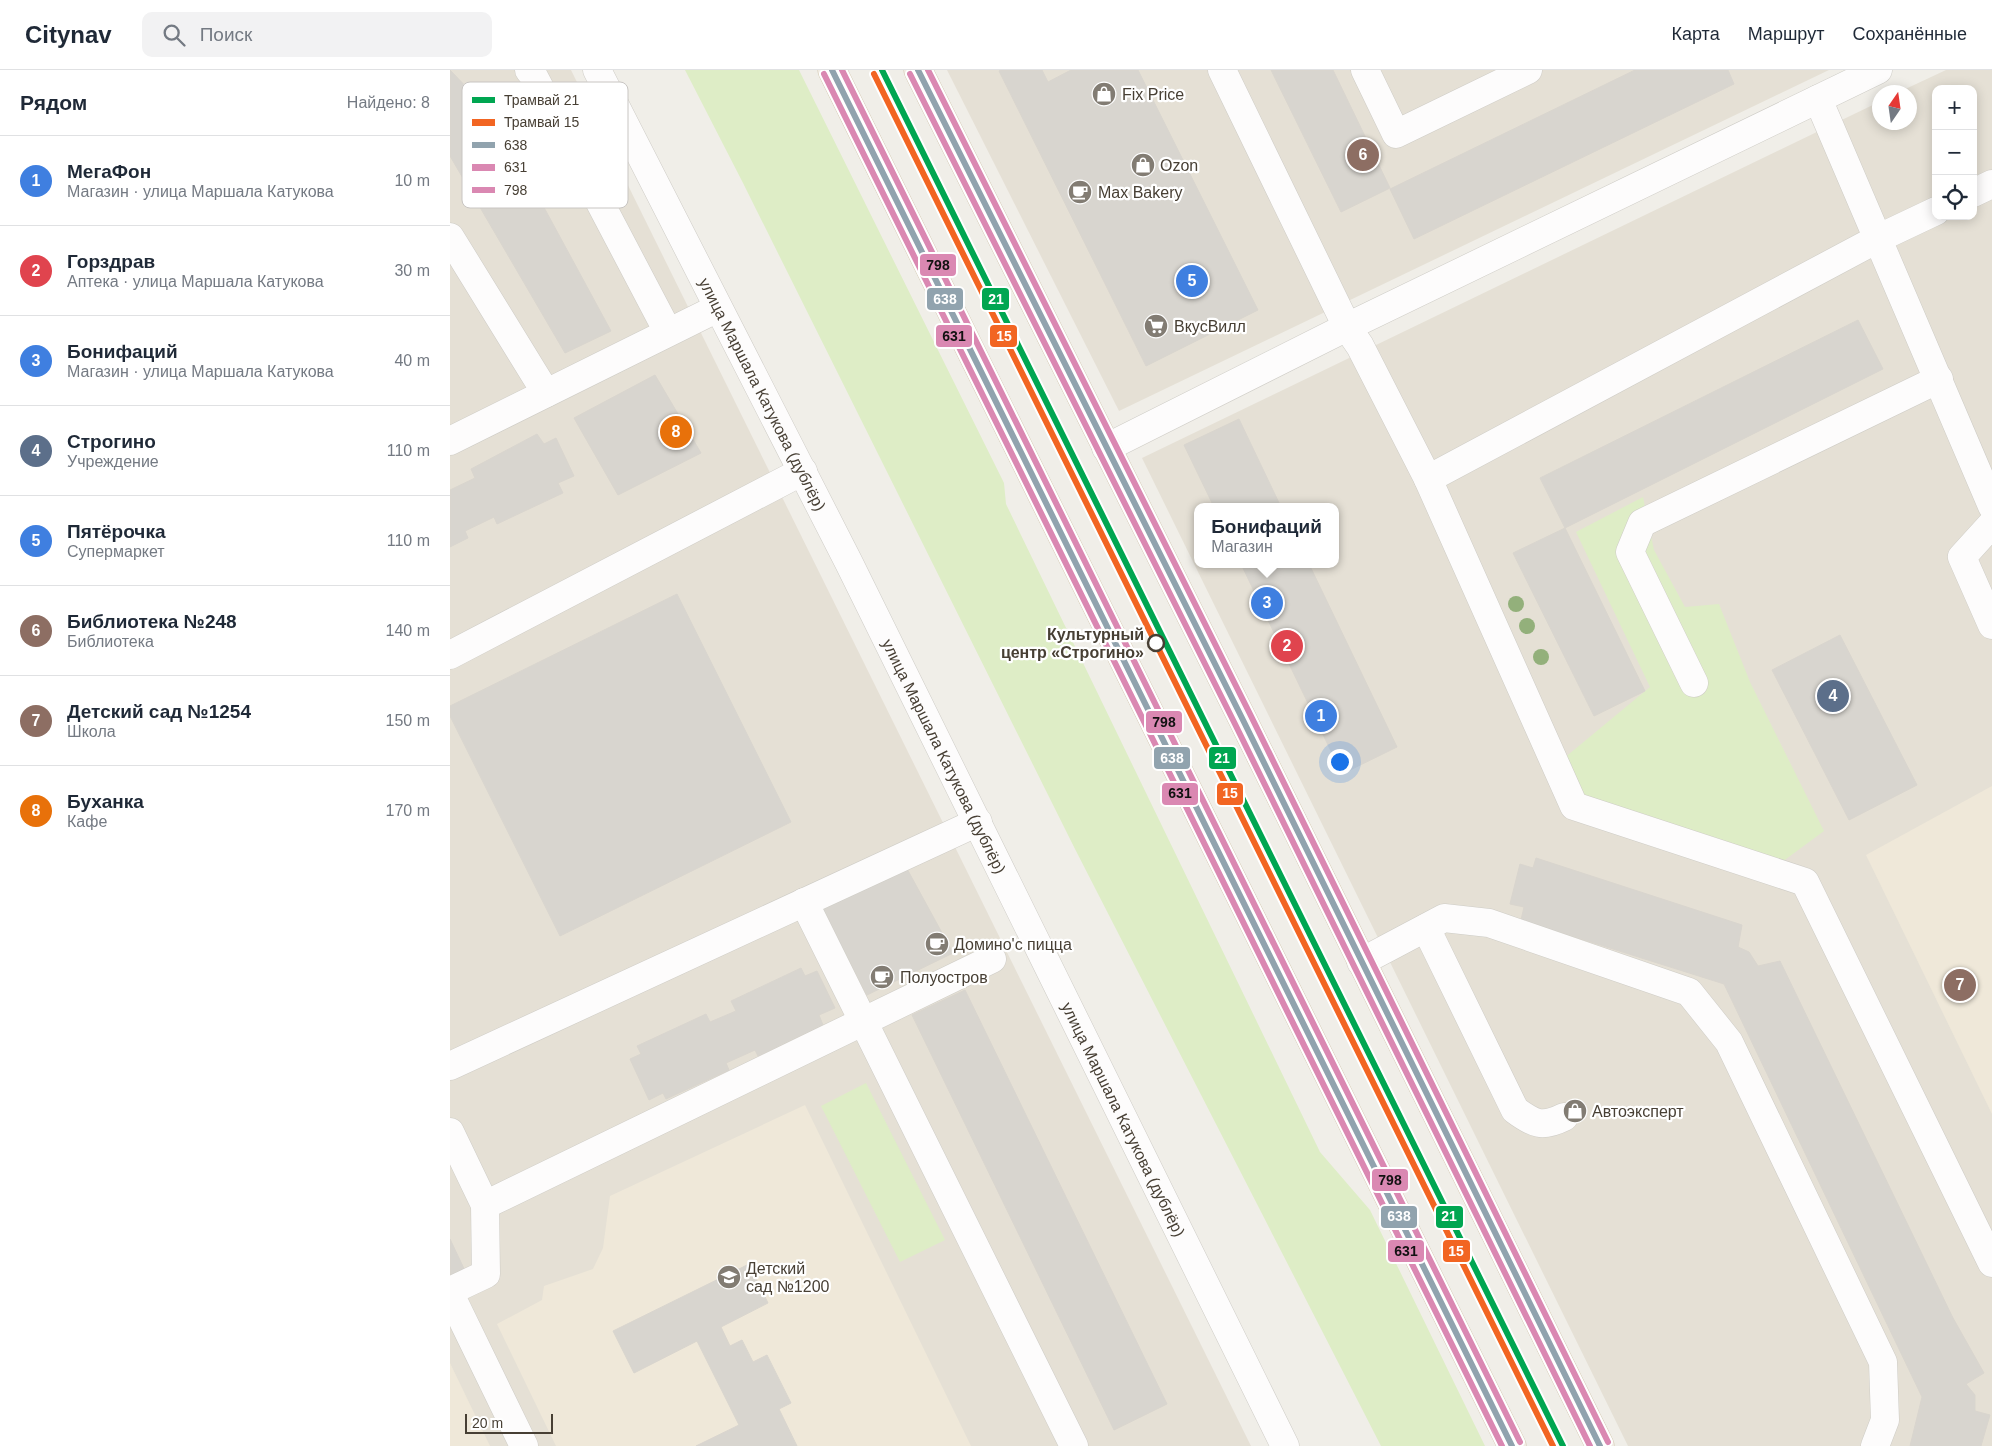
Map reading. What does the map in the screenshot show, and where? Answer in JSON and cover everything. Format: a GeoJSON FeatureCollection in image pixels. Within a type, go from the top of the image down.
{"type":"FeatureCollection","features":[{"type":"Feature","properties":{"kind":"main road"},"geometry":{"type":"LineString","coordinates":[[832,70],[1512,1446]]}},
{"type":"Feature","properties":{"kind":"main road"},"geometry":{"type":"LineString","coordinates":[[918,70],[1600,1446]]}},
{"type":"Feature","properties":{"kind":"street"},"geometry":{"type":"LineString","coordinates":[[529,70],[537,82]]}},
{"type":"Feature","properties":{"kind":"street","name":"улица Маршала Катукова (дублёр)"},"geometry":{"type":"LineString","coordinates":[[597,70],[603,82]]}},
{"type":"Feature","properties":{"kind":"street"},"geometry":{"type":"LineString","coordinates":[[1222,70],[1347,326],[1360,346],[1428,479],[1574,806],[1805,882],[1992,1263]]}},
{"type":"Feature","properties":{"kind":"street"},"geometry":{"type":"LineString","coordinates":[[1364,70],[1396,134],[1528,70]]}},
{"type":"Feature","properties":{"kind":"street"},"geometry":{"type":"LineString","coordinates":[[1106,448],[1347,326],[1818,99],[1850,76],[1878,70]]}},
{"type":"Feature","properties":{"kind":"street"},"geometry":{"type":"LineString","coordinates":[[1818,99],[1992,506]]}},
{"type":"Feature","properties":{"kind":"street","name":"улица Маршала Катукова (дублёр)"},"geometry":{"type":"LineString","coordinates":[[628,131],[803,471],[1285,1446]]}},
{"type":"Feature","properties":{"kind":"street"},"geometry":{"type":"LineString","coordinates":[[1977,191],[1992,184]]}},
{"type":"Feature","properties":{"kind":"street"},"geometry":{"type":"LineString","coordinates":[[603,208],[668,332]]}},
{"type":"Feature","properties":{"kind":"street"},"geometry":{"type":"LineString","coordinates":[[1428,479],[1879,238],[1932,213]]}},
{"type":"Feature","properties":{"kind":"street"},"geometry":{"type":"LineString","coordinates":[[450,237],[546,393]]}},
{"type":"Feature","properties":{"kind":"street"},"geometry":{"type":"LineString","coordinates":[[450,441],[718,308]]}},
{"type":"Feature","properties":{"kind":"street"},"geometry":{"type":"LineString","coordinates":[[1694,683],[1630,552],[1642,523],[1939,379]]}},
{"type":"Feature","properties":{"kind":"street"},"geometry":{"type":"LineString","coordinates":[[450,655],[803,471]]}},
{"type":"Feature","properties":{"kind":"street"},"geometry":{"type":"LineString","coordinates":[[1992,524],[1962,557],[1992,625]]}},
{"type":"Feature","properties":{"kind":"street"},"geometry":{"type":"LineString","coordinates":[[450,1066],[978,822]]}},
{"type":"Feature","properties":{"kind":"street"},"geometry":{"type":"LineString","coordinates":[[804,902],[1074,1446]]}},
{"type":"Feature","properties":{"kind":"street"},"geometry":{"type":"LineString","coordinates":[[1361,962],[1444,918],[1489,923],[1689,992],[1730,1042],[1883,1362],[1885,1420],[1875,1446]]}},
{"type":"Feature","properties":{"kind":"street"},"geometry":{"type":"LineString","coordinates":[[1426,928],[1515,1110],[1529,1120],[1541,1124],[1552,1123],[1564,1117]]}},
{"type":"Feature","properties":{"kind":"street"},"geometry":{"type":"LineString","coordinates":[[486,1205],[992,959]]}},
{"type":"Feature","properties":{"kind":"street"},"geometry":{"type":"LineString","coordinates":[[450,1132],[486,1205],[486,1274],[450,1293],[524,1446]]}},
{"type":"Feature","properties":{"kind":"shaded area"},"geometry":{"type":"Polygon","coordinates":[[[450,70],[571,70],[577,82],[462,82],[462,208],[628,208],[628,185],[1251,1446],[450,1446],[450,70]]]}},
{"type":"Feature","properties":{"kind":"shaded area"},"geometry":{"type":"Polygon","coordinates":[[[947,70],[1829,70],[1119,411],[947,70]]]}},
{"type":"Feature","properties":{"kind":"shaded area"},"geometry":{"type":"Polygon","coordinates":[[[1946,70],[1992,70],[1992,1446],[1628,1446],[1196,568],[1339,568],[1339,503],[1194,503],[1194,564],[1142,458],[1872,105],[1872,130],[1917,130],[1917,85],[1914,85],[1946,70]]]}},
{"type":"Feature","properties":{"kind":"shaded area"},"geometry":{"type":"Polygon","coordinates":[[[1992,786],[1992,1114],[1866,855],[1992,786]]]}},
{"type":"Feature","properties":{"kind":"shaded area","name":"Детский сад №1200"},"geometry":{"type":"Polygon","coordinates":[[[805,1105],[971,1446],[556,1446],[497,1324],[542,1300],[544,1286],[593,1269],[603,1248],[610,1196],[805,1105]]]}},
{"type":"Feature","properties":{"kind":"shaded area"},"geometry":{"type":"Polygon","coordinates":[[[450,1363],[490,1446],[450,1446],[450,1363]]]}},
{"type":"Feature","properties":{"kind":"green space"},"geometry":{"type":"Polygon","coordinates":[[[685,70],[799,70],[1004,483],[1006,504],[1320,1152],[1370,1210],[1485,1446],[1381,1446],[1075,849],[685,70]]]}},
{"type":"Feature","properties":{"kind":"green space"},"geometry":{"type":"Polygon","coordinates":[[[1643,497],[1654,550],[1685,607],[1719,604],[1750,682],[1824,831],[1782,862],[1582,800],[1563,759],[1650,687],[1576,532],[1643,497]]]}},
{"type":"Feature","properties":{"kind":"green space"},"geometry":{"type":"Polygon","coordinates":[[[866,1083],[945,1240],[900,1262],[821,1106],[866,1083]]]}},
{"type":"Feature","properties":{"kind":"building"},"geometry":{"type":"Polygon","coordinates":[[[450,70],[462,83],[462,177],[450,156],[450,70]]]}},
{"type":"Feature","properties":{"kind":"building"},"geometry":{"type":"Polygon","coordinates":[[[1042,70],[1048,82],[1071,70],[1138,70],[1258,310],[1146,366],[999,71],[1042,70]]]}},
{"type":"Feature","properties":{"kind":"building"},"geometry":{"type":"Polygon","coordinates":[[[1271,70],[1333,70],[1390,188],[1341,212],[1271,70]]]}},
{"type":"Feature","properties":{"kind":"building"},"geometry":{"type":"Polygon","coordinates":[[[1635,70],[1728,70],[1734,84],[1414,239],[1390,189],[1635,70]]]}},
{"type":"Feature","properties":{"kind":"building"},"geometry":{"type":"Polygon","coordinates":[[[480,208],[544,208],[611,331],[565,353],[480,208]]]}},
{"type":"Feature","properties":{"kind":"building"},"geometry":{"type":"Polygon","coordinates":[[[1858,320],[1883,369],[1565,528],[1540,478],[1858,320]]]}},
{"type":"Feature","properties":{"kind":"building"},"geometry":{"type":"Polygon","coordinates":[[[655,375],[701,453],[618,495],[574,418],[655,375]]]}},
{"type":"Feature","properties":{"kind":"building"},"geometry":{"type":"Polygon","coordinates":[[[1239,419],[1279,503],[1212,503],[1184,445],[1239,419]]]}},
{"type":"Feature","properties":{"kind":"building"},"geometry":{"type":"Polygon","coordinates":[[[537,434],[544,444],[556,438],[574,476],[558,483],[563,493],[497,524],[494,517],[465,531],[468,538],[450,547],[450,490],[475,478],[471,469],[537,434]]]}},
{"type":"Feature","properties":{"kind":"building"},"geometry":{"type":"Polygon","coordinates":[[[1565,528],[1645,691],[1594,716],[1513,553],[1565,528]]]}},
{"type":"Feature","properties":{"kind":"building"},"geometry":{"type":"Polygon","coordinates":[[[1243,568],[1311,568],[1397,747],[1342,774],[1243,568]]]}},
{"type":"Feature","properties":{"kind":"building"},"geometry":{"type":"Polygon","coordinates":[[[677,594],[791,822],[560,936],[450,716],[450,706],[677,594]]]}},
{"type":"Feature","properties":{"kind":"building"},"geometry":{"type":"Polygon","coordinates":[[[1840,635],[1917,785],[1849,820],[1772,670],[1840,635]]]}},
{"type":"Feature","properties":{"kind":"building"},"geometry":{"type":"Polygon","coordinates":[[[1536,858],[1742,925],[1738,947],[1749,952],[1758,966],[1780,961],[1953,1318],[1984,1373],[1966,1384],[1975,1395],[1975,1411],[1990,1415],[1981,1446],[1910,1446],[1922,1397],[1724,984],[1521,920],[1524,907],[1510,904],[1520,864],[1533,868],[1536,858]]]}},
{"type":"Feature","properties":{"kind":"building"},"geometry":{"type":"Polygon","coordinates":[[[906,867],[953,953],[867,995],[822,908],[906,867]]]}},
{"type":"Feature","properties":{"kind":"building"},"geometry":{"type":"Polygon","coordinates":[[[801,968],[805,976],[817,971],[835,1008],[819,1015],[823,1025],[758,1056],[755,1050],[726,1063],[729,1070],[666,1099],[663,1093],[649,1100],[630,1059],[641,1054],[637,1046],[706,1014],[710,1022],[736,1011],[731,1001],[801,968]]]}},
{"type":"Feature","properties":{"kind":"building"},"geometry":{"type":"Polygon","coordinates":[[[965,990],[1167,1404],[1114,1430],[912,1015],[965,990]]]}},
{"type":"Feature","properties":{"kind":"building"},"geometry":{"type":"Polygon","coordinates":[[[450,1239],[468,1277],[450,1285],[450,1239]]]}},
{"type":"Feature","properties":{"kind":"building"},"geometry":{"type":"Polygon","coordinates":[[[749,1264],[768,1303],[721,1327],[730,1346],[742,1340],[753,1362],[767,1355],[791,1403],[779,1409],[797,1446],[696,1446],[739,1425],[697,1341],[634,1373],[613,1331],[749,1264]]]}},
{"type":"Feature","properties":{"kind":"tram line","name":"21"},"geometry":{"type":"LineString","coordinates":[[882,70],[1563,1446]]}},
{"type":"Feature","properties":{"kind":"tram line","name":"15"},"geometry":{"type":"LineString","coordinates":[[874,74],[1553,1446]]}},
{"type":"Feature","properties":{"kind":"transit line","name":"638"},"geometry":{"type":"LineString","coordinates":[[832,70],[1512,1446]]}},
{"type":"Feature","properties":{"kind":"transit line","name":"798"},"geometry":{"type":"LineString","coordinates":[[842,70],[1520,1442]]}},
{"type":"Feature","properties":{"kind":"transit line","name":"638"},"geometry":{"type":"LineString","coordinates":[[918,70],[1242,718],[1600,1446]]}},
{"type":"Feature","properties":{"kind":"transit line","name":"798"},"geometry":{"type":"LineString","coordinates":[[928,70],[1250,714],[1608,1442]]}},
{"type":"Feature","properties":{"kind":"transit line","name":"631"},"geometry":{"type":"LineString","coordinates":[[824,74],[1502,1446]]}},
{"type":"Feature","properties":{"kind":"transit line","name":"631"},"geometry":{"type":"LineString","coordinates":[[910,74],[1234,722],[1590,1446]]}},
{"type":"Feature","properties":{"kind":"place","name":"Fix Price"},"geometry":{"type":"Point","coordinates":[1104,94]}},
{"type":"Feature","properties":{"kind":"place","name":"Библиотека №248"},"geometry":{"type":"Point","coordinates":[1363,155]}},
{"type":"Feature","properties":{"kind":"place","name":"Ozon"},"geometry":{"type":"Point","coordinates":[1143,165]}},
{"type":"Feature","properties":{"kind":"place","name":"Max Bakery"},"geometry":{"type":"Point","coordinates":[1080,192]}},
{"type":"Feature","properties":{"kind":"place","name":"Пятёрочка"},"geometry":{"type":"Point","coordinates":[1192,281]}},
{"type":"Feature","properties":{"kind":"place","name":"ВкусВилл"},"geometry":{"type":"Point","coordinates":[1156,326]}},
{"type":"Feature","properties":{"kind":"place","name":"Буханка"},"geometry":{"type":"Point","coordinates":[676,432]}},
{"type":"Feature","properties":{"kind":"place","name":"Бонифаций"},"geometry":{"type":"Point","coordinates":[1267,603]}},
{"type":"Feature","properties":{"kind":"place","name":"Культурный центр «Строгино»"},"geometry":{"type":"Point","coordinates":[1156,643]}},
{"type":"Feature","properties":{"kind":"place","name":"Горздрав"},"geometry":{"type":"Point","coordinates":[1287,646]}},
{"type":"Feature","properties":{"kind":"place","name":"Строгино"},"geometry":{"type":"Point","coordinates":[1833,696]}},
{"type":"Feature","properties":{"kind":"place","name":"МегаФон"},"geometry":{"type":"Point","coordinates":[1321,716]}},
{"type":"Feature","properties":{"kind":"place","name":"Домино'с пицца"},"geometry":{"type":"Point","coordinates":[937,944]}},
{"type":"Feature","properties":{"kind":"place","name":"Полуостров"},"geometry":{"type":"Point","coordinates":[882,977]}},
{"type":"Feature","properties":{"kind":"place","name":"Детский сад №1254"},"geometry":{"type":"Point","coordinates":[1960,985]}},
{"type":"Feature","properties":{"kind":"place","name":"Автоэксперт"},"geometry":{"type":"Point","coordinates":[1575,1111]}},
{"type":"Feature","properties":{"kind":"place","name":"Детский сад №1200"},"geometry":{"type":"Point","coordinates":[729,1277]}}]}
